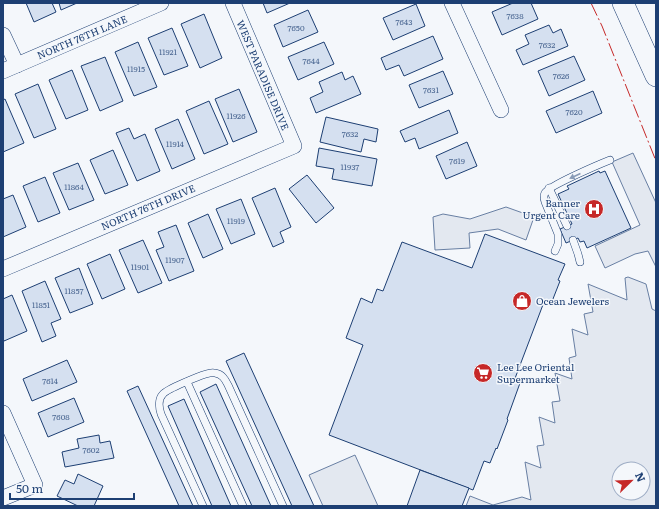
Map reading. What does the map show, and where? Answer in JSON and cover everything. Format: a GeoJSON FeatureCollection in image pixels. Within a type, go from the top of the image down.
{"type":"FeatureCollection","features":[{"type":"Feature","properties":{"kind":"main road"},"geometry":{"type":"LineString","coordinates":[[623,3],[656,76]]}},
{"type":"Feature","properties":{"kind":"street","name":"NORTH 76TH LANE"},"geometry":{"type":"LineString","coordinates":[[10,68],[161,3]]}},
{"type":"Feature","properties":{"kind":"street","name":"WEST PARADISE DRIVE"},"geometry":{"type":"LineString","coordinates":[[233,3],[294,146]]}},
{"type":"Feature","properties":{"kind":"street"},"geometry":{"type":"LineString","coordinates":[[452,3],[501,110]]}},
{"type":"Feature","properties":{"kind":"street"},"geometry":{"type":"LineString","coordinates":[[3,35],[10,68]]}},
{"type":"Feature","properties":{"kind":"street","name":"NORTH 76TH DRIVE"},"geometry":{"type":"LineString","coordinates":[[3,268],[294,146]]}},
{"type":"Feature","properties":{"kind":"street"},"geometry":{"type":"LineString","coordinates":[[3,413],[35,484],[3,498]]}},
{"type":"Feature","properties":{"kind":"lane"},"geometry":{"type":"LineString","coordinates":[[555,251],[558,244],[558,234],[545,202],[545,192],[549,188],[610,160]]}},
{"type":"Feature","properties":{"kind":"lane"},"geometry":{"type":"LineString","coordinates":[[549,188],[567,226]]}},
{"type":"Feature","properties":{"kind":"lane"},"geometry":{"type":"LineString","coordinates":[[573,240],[580,262]]}},
{"type":"Feature","properties":{"kind":"lane"},"geometry":{"type":"LineString","coordinates":[[203,506],[159,408],[163,393],[207,373],[220,374],[225,379],[283,506]]}},
{"type":"Feature","properties":{"kind":"lane"},"geometry":{"type":"LineString","coordinates":[[187,382],[243,506]]}},
{"type":"Feature","properties":{"kind":"shaded area"},"geometry":{"type":"Polygon","coordinates":[[[633,153],[656,203],[656,267],[648,251],[635,254],[605,268],[595,246],[640,225],[612,162],[633,153]]]}},
{"type":"Feature","properties":{"kind":"shaded area"},"geometry":{"type":"Polygon","coordinates":[[[506,207],[534,217],[526,240],[498,229],[469,233],[470,248],[435,250],[433,217],[443,214],[470,219],[506,207]]]}},
{"type":"Feature","properties":{"kind":"shaded area"},"geometry":{"type":"Polygon","coordinates":[[[628,277],[646,284],[652,309],[656,311],[656,506],[466,506],[470,496],[493,505],[522,497],[531,500],[525,462],[541,468],[537,446],[544,445],[539,417],[555,423],[552,402],[560,401],[555,373],[572,379],[569,358],[576,356],[572,329],[588,335],[584,314],[593,312],[588,284],[627,300],[625,278],[628,277]]]}},
{"type":"Feature","properties":{"kind":"shaded area"},"geometry":{"type":"Polygon","coordinates":[[[355,455],[378,506],[323,506],[309,475],[355,455]]]}},
{"type":"Feature","properties":{"kind":"building"},"geometry":{"type":"Polygon","coordinates":[[[26,3],[52,3],[56,12],[34,22],[26,3]]]}},
{"type":"Feature","properties":{"kind":"building"},"geometry":{"type":"Polygon","coordinates":[[[59,3],[77,3],[61,10],[59,3]]]}},
{"type":"Feature","properties":{"kind":"building"},"geometry":{"type":"Polygon","coordinates":[[[263,3],[290,3],[267,13],[263,3]]]}},
{"type":"Feature","properties":{"kind":"building"},"geometry":{"type":"Polygon","coordinates":[[[513,3],[531,3],[538,19],[502,35],[492,12],[513,3]]]}},
{"type":"Feature","properties":{"kind":"building"},"geometry":{"type":"Polygon","coordinates":[[[416,4],[425,26],[393,40],[383,18],[416,4]]]}},
{"type":"Feature","properties":{"kind":"building"},"geometry":{"type":"Polygon","coordinates":[[[308,10],[318,32],[283,47],[274,25],[308,10]]]}},
{"type":"Feature","properties":{"kind":"building"},"geometry":{"type":"Polygon","coordinates":[[[204,14],[222,58],[200,68],[181,24],[204,14]]]}},
{"type":"Feature","properties":{"kind":"building"},"geometry":{"type":"Polygon","coordinates":[[[549,25],[553,33],[561,29],[568,46],[523,65],[516,50],[529,44],[525,35],[549,25]]]}},
{"type":"Feature","properties":{"kind":"building"},"geometry":{"type":"Polygon","coordinates":[[[172,28],[188,66],[164,75],[148,38],[172,28]]]}},
{"type":"Feature","properties":{"kind":"building"},"geometry":{"type":"Polygon","coordinates":[[[433,36],[443,59],[404,76],[399,65],[386,70],[381,58],[433,36]]]}},
{"type":"Feature","properties":{"kind":"building"},"geometry":{"type":"Polygon","coordinates":[[[138,42],[157,87],[134,96],[115,52],[138,42]]]}},
{"type":"Feature","properties":{"kind":"building"},"geometry":{"type":"Polygon","coordinates":[[[324,42],[334,64],[298,80],[288,57],[324,42]]]}},
{"type":"Feature","properties":{"kind":"building"},"geometry":{"type":"Polygon","coordinates":[[[574,56],[585,80],[549,96],[538,71],[574,56]]]}},
{"type":"Feature","properties":{"kind":"building"},"geometry":{"type":"Polygon","coordinates":[[[105,57],[123,101],[100,111],[81,66],[105,57]]]}},
{"type":"Feature","properties":{"kind":"building"},"geometry":{"type":"Polygon","coordinates":[[[72,70],[88,110],[66,119],[49,80],[72,70]]]}},
{"type":"Feature","properties":{"kind":"building"},"geometry":{"type":"Polygon","coordinates":[[[443,71],[453,94],[419,108],[409,85],[443,71]]]}},
{"type":"Feature","properties":{"kind":"building"},"geometry":{"type":"Polygon","coordinates":[[[342,72],[345,80],[353,76],[361,94],[316,113],[310,98],[323,92],[319,82],[342,72]]]}},
{"type":"Feature","properties":{"kind":"building"},"geometry":{"type":"Polygon","coordinates":[[[38,84],[56,129],[34,138],[15,94],[38,84]]]}},
{"type":"Feature","properties":{"kind":"building"},"geometry":{"type":"Polygon","coordinates":[[[239,89],[257,132],[233,142],[215,99],[239,89]]]}},
{"type":"Feature","properties":{"kind":"building"},"geometry":{"type":"Polygon","coordinates":[[[593,91],[602,113],[556,133],[546,111],[593,91]]]}},
{"type":"Feature","properties":{"kind":"building"},"geometry":{"type":"Polygon","coordinates":[[[5,99],[24,143],[3,152],[3,100],[5,99]]]}},
{"type":"Feature","properties":{"kind":"building"},"geometry":{"type":"Polygon","coordinates":[[[209,101],[228,144],[204,154],[186,111],[209,101]]]}},
{"type":"Feature","properties":{"kind":"building"},"geometry":{"type":"Polygon","coordinates":[[[449,110],[458,133],[419,149],[415,138],[405,142],[400,131],[449,110]]]}},
{"type":"Feature","properties":{"kind":"building"},"geometry":{"type":"Polygon","coordinates":[[[326,117],[378,129],[376,142],[364,139],[361,152],[320,142],[326,117]]]}},
{"type":"Feature","properties":{"kind":"building"},"geometry":{"type":"Polygon","coordinates":[[[178,119],[195,159],[172,169],[155,129],[178,119]]]}},
{"type":"Feature","properties":{"kind":"building"},"geometry":{"type":"Polygon","coordinates":[[[129,128],[134,139],[145,134],[160,171],[137,181],[116,133],[129,128]]]}},
{"type":"Feature","properties":{"kind":"building"},"geometry":{"type":"Polygon","coordinates":[[[467,142],[477,166],[446,179],[436,156],[467,142]]]}},
{"type":"Feature","properties":{"kind":"building"},"geometry":{"type":"Polygon","coordinates":[[[319,148],[377,159],[372,186],[332,179],[334,169],[316,166],[319,148]]]}},
{"type":"Feature","properties":{"kind":"building"},"geometry":{"type":"Polygon","coordinates":[[[113,150],[128,185],[105,194],[90,160],[113,150]]]}},
{"type":"Feature","properties":{"kind":"building"},"geometry":{"type":"Polygon","coordinates":[[[78,163],[94,200],[69,210],[53,173],[78,163]]]}},
{"type":"Feature","properties":{"kind":"building","name":"Banner Urgent Care"},"geometry":{"type":"Polygon","coordinates":[[[599,171],[600,173],[605,171],[631,228],[587,248],[584,241],[580,242],[578,238],[566,243],[560,229],[572,224],[558,194],[569,189],[567,186],[599,171]]]}},
{"type":"Feature","properties":{"kind":"building"},"geometry":{"type":"Polygon","coordinates":[[[307,175],[334,208],[316,223],[289,189],[307,175]]]}},
{"type":"Feature","properties":{"kind":"building"},"geometry":{"type":"Polygon","coordinates":[[[45,177],[60,213],[38,222],[23,186],[45,177]]]}},
{"type":"Feature","properties":{"kind":"building"},"geometry":{"type":"Polygon","coordinates":[[[275,188],[291,227],[280,232],[284,242],[273,247],[252,198],[275,188]]]}},
{"type":"Feature","properties":{"kind":"building"},"geometry":{"type":"Polygon","coordinates":[[[13,195],[26,227],[3,237],[3,199],[13,195]]]}},
{"type":"Feature","properties":{"kind":"building"},"geometry":{"type":"Polygon","coordinates":[[[241,199],[255,234],[231,244],[216,209],[241,199]]]}},
{"type":"Feature","properties":{"kind":"building"},"geometry":{"type":"Polygon","coordinates":[[[208,214],[223,249],[203,258],[188,223],[208,214]]]}},
{"type":"Feature","properties":{"kind":"building"},"geometry":{"type":"Polygon","coordinates":[[[176,225],[194,271],[169,281],[156,250],[164,247],[158,232],[176,225]]]}},
{"type":"Feature","properties":{"kind":"building"},"geometry":{"type":"Polygon","coordinates":[[[485,234],[565,264],[558,280],[560,281],[551,304],[544,302],[514,381],[520,383],[497,449],[496,448],[490,463],[484,461],[473,490],[329,435],[363,345],[346,338],[361,298],[372,303],[377,289],[383,291],[402,242],[472,268],[485,234]]]}},
{"type":"Feature","properties":{"kind":"building"},"geometry":{"type":"Polygon","coordinates":[[[143,240],[162,283],[138,293],[119,250],[143,240]]]}},
{"type":"Feature","properties":{"kind":"building"},"geometry":{"type":"Polygon","coordinates":[[[110,254],[125,289],[102,299],[87,264],[110,254]]]}},
{"type":"Feature","properties":{"kind":"building"},"geometry":{"type":"Polygon","coordinates":[[[79,268],[93,304],[70,313],[55,278],[79,268]]]}},
{"type":"Feature","properties":{"kind":"building"},"geometry":{"type":"Polygon","coordinates":[[[45,281],[61,319],[51,323],[56,336],[42,342],[22,291],[45,281]]]}},
{"type":"Feature","properties":{"kind":"building"},"geometry":{"type":"Polygon","coordinates":[[[12,295],[27,331],[4,341],[3,299],[12,295]]]}},
{"type":"Feature","properties":{"kind":"building"},"geometry":{"type":"Polygon","coordinates":[[[244,353],[314,506],[292,506],[226,361],[244,353]]]}},
{"type":"Feature","properties":{"kind":"building"},"geometry":{"type":"Polygon","coordinates":[[[67,360],[77,382],[32,401],[23,379],[67,360]]]}},
{"type":"Feature","properties":{"kind":"building"},"geometry":{"type":"Polygon","coordinates":[[[216,384],[271,506],[252,506],[200,392],[216,384]]]}},
{"type":"Feature","properties":{"kind":"building"},"geometry":{"type":"Polygon","coordinates":[[[138,386],[193,506],[179,506],[127,391],[138,386]]]}},
{"type":"Feature","properties":{"kind":"building"},"geometry":{"type":"Polygon","coordinates":[[[74,398],[84,422],[48,437],[38,413],[74,398]]]}},
{"type":"Feature","properties":{"kind":"building"},"geometry":{"type":"Polygon","coordinates":[[[184,399],[231,506],[212,506],[168,406],[184,399]]]}},
{"type":"Feature","properties":{"kind":"building"},"geometry":{"type":"Polygon","coordinates":[[[99,435],[100,443],[110,441],[114,458],[65,467],[62,452],[79,448],[77,439],[99,435]]]}},
{"type":"Feature","properties":{"kind":"building"},"geometry":{"type":"Polygon","coordinates":[[[420,470],[469,488],[462,506],[407,506],[420,470]]]}},
{"type":"Feature","properties":{"kind":"building"},"geometry":{"type":"Polygon","coordinates":[[[78,474],[103,486],[94,506],[78,506],[57,496],[65,480],[74,484],[78,474]]]}},
{"type":"Feature","properties":{"kind":"power"},"geometry":{"type":"LineString","coordinates":[[591,3],[602,26],[656,161]]}},
{"type":"Feature","properties":{"kind":"place","name":"Banner Urgent Care"},"geometry":{"type":"Point","coordinates":[594,209]}},
{"type":"Feature","properties":{"kind":"place","name":"Ocean Jewelers"},"geometry":{"type":"Point","coordinates":[522,301]}},
{"type":"Feature","properties":{"kind":"place","name":"Lee Lee Oriental Supermarket"},"geometry":{"type":"Point","coordinates":[483,373]}}]}
